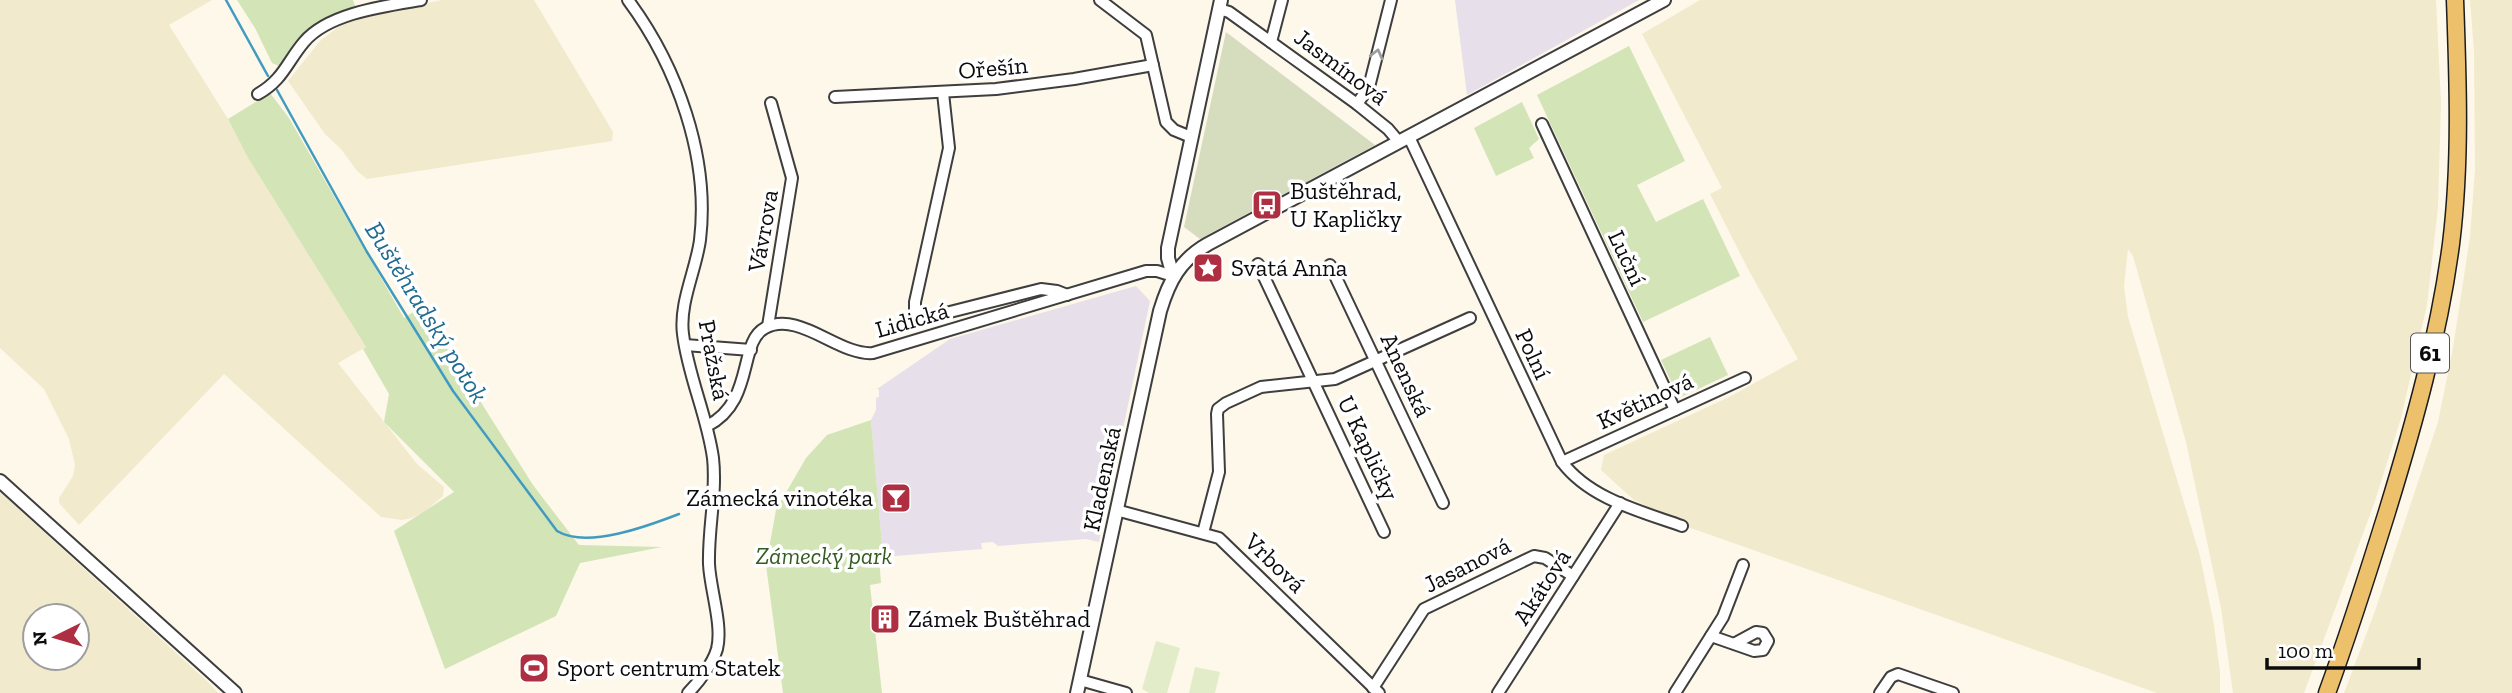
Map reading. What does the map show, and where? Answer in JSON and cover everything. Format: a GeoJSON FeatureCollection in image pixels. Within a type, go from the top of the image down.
{"type":"FeatureCollection","features":[{"type":"Feature","properties":{"kind":"main road","name":"61"},"geometry":{"type":"LineString","coordinates":[[2327,693],[2363,589],[2415,420],[2437,321],[2451,244],[2456,180],[2458,110],[2455,0]]}},
{"type":"Feature","properties":{"kind":"street"},"geometry":{"type":"LineString","coordinates":[[258,94],[278,80],[304,42],[322,27],[344,17],[421,0]]}},
{"type":"Feature","properties":{"kind":"street","name":"Pražská"},"geometry":{"type":"LineString","coordinates":[[628,0],[659,47],[667,65],[690,130],[702,195],[700,236],[682,320],[685,345],[707,426],[715,483],[709,563],[719,637],[715,655],[688,693]]}},
{"type":"Feature","properties":{"kind":"street"},"geometry":{"type":"LineString","coordinates":[[1100,0],[1146,35],[1166,122],[1174,130],[1191,136]]}},
{"type":"Feature","properties":{"kind":"street"},"geometry":{"type":"LineString","coordinates":[[1271,42],[1282,0]]}},
{"type":"Feature","properties":{"kind":"street"},"geometry":{"type":"LineString","coordinates":[[1357,104],[1369,87],[1391,0]]}},
{"type":"Feature","properties":{"kind":"street"},"geometry":{"type":"LineString","coordinates":[[1173,276],[1184,261],[1201,248],[1664,0]]}},
{"type":"Feature","properties":{"kind":"street"},"geometry":{"type":"LineString","coordinates":[[1173,276],[1168,248],[1220,4]]}},
{"type":"Feature","properties":{"kind":"street","name":"Jasmínová"},"geometry":{"type":"LineString","coordinates":[[1220,4],[1404,139]]}},
{"type":"Feature","properties":{"kind":"street","name":"Ořešín"},"geometry":{"type":"LineString","coordinates":[[835,97],[943,93],[1055,82],[1153,65]]}},
{"type":"Feature","properties":{"kind":"street","name":"Lidická"},"geometry":{"type":"LineString","coordinates":[[943,93],[948,150],[915,302],[915,316],[930,317],[1041,289],[1066,295]]}},
{"type":"Feature","properties":{"kind":"street","name":"Vávrova"},"geometry":{"type":"LineString","coordinates":[[768,326],[792,178],[771,103]]}},
{"type":"Feature","properties":{"kind":"street","name":"Luční"},"geometry":{"type":"LineString","coordinates":[[1542,124],[1675,410]]}},
{"type":"Feature","properties":{"kind":"street","name":"Polní"},"geometry":{"type":"LineString","coordinates":[[1404,139],[1562,462],[1586,484],[1620,503],[1682,526]]}},
{"type":"Feature","properties":{"kind":"street","name":"U Kapličky"},"geometry":{"type":"LineString","coordinates":[[1258,264],[1384,532]]}},
{"type":"Feature","properties":{"kind":"street","name":"Anenská"},"geometry":{"type":"LineString","coordinates":[[1330,265],[1443,503]]}},
{"type":"Feature","properties":{"kind":"street","name":"Lidická"},"geometry":{"type":"LineString","coordinates":[[768,326],[793,325],[860,353],[873,353],[1146,271],[1173,276]]}},
{"type":"Feature","properties":{"kind":"street","name":"Kladenská"},"geometry":{"type":"LineString","coordinates":[[1078,686],[1160,311],[1173,276]]}},
{"type":"Feature","properties":{"kind":"street","name":"U Kapličky"},"geometry":{"type":"LineString","coordinates":[[1203,533],[1219,472],[1218,409],[1266,385],[1314,383],[1335,379],[1470,318]]}},
{"type":"Feature","properties":{"kind":"street"},"geometry":{"type":"LineString","coordinates":[[707,426],[721,418],[735,401],[757,335],[768,326]]}},
{"type":"Feature","properties":{"kind":"street"},"geometry":{"type":"LineString","coordinates":[[685,345],[751,350]]}},
{"type":"Feature","properties":{"kind":"street","name":"Květinová"},"geometry":{"type":"LineString","coordinates":[[1562,462],[1745,378]]}},
{"type":"Feature","properties":{"kind":"street"},"geometry":{"type":"LineString","coordinates":[[0,481],[235,693]]}},
{"type":"Feature","properties":{"kind":"street","name":"Akátová"},"geometry":{"type":"LineString","coordinates":[[1498,693],[1620,503]]}},
{"type":"Feature","properties":{"kind":"street","name":"Vrbová"},"geometry":{"type":"LineString","coordinates":[[1116,510],[1203,533],[1223,541],[1376,690]]}},
{"type":"Feature","properties":{"kind":"street","name":"Jasanová"},"geometry":{"type":"LineString","coordinates":[[1376,690],[1427,607],[1534,556],[1545,558],[1573,576]]}},
{"type":"Feature","properties":{"kind":"street"},"geometry":{"type":"LineString","coordinates":[[1675,693],[1723,617],[1743,565]]}},
{"type":"Feature","properties":{"kind":"street"},"geometry":{"type":"LineString","coordinates":[[1711,636],[1734,644]]}},
{"type":"Feature","properties":{"kind":"street"},"geometry":{"type":"LineString","coordinates":[[1880,693],[1891,677],[1898,674],[1953,693]]}},
{"type":"Feature","properties":{"kind":"street"},"geometry":{"type":"LineString","coordinates":[[1078,686],[1126,693]]}},
{"type":"Feature","properties":{"kind":"shaded area"},"geometry":{"type":"Polygon","coordinates":[[[0,0],[212,0],[169,25],[366,347],[338,363],[417,464],[444,487],[443,496],[412,518],[402,520],[381,517],[224,374],[79,525],[59,503],[59,498],[73,476],[75,465],[69,439],[44,389],[0,348],[0,0]]]}},
{"type":"Feature","properties":{"kind":"shaded area"},"geometry":{"type":"Polygon","coordinates":[[[442,0],[534,0],[613,132],[612,141],[367,179],[357,171],[341,149],[325,134],[288,81],[320,41],[342,24],[442,0]]]}},
{"type":"Feature","properties":{"kind":"shaded area"},"geometry":{"type":"Polygon","coordinates":[[[1455,0],[1639,0],[1467,95],[1455,0]]]}},
{"type":"Feature","properties":{"kind":"shaded area"},"geometry":{"type":"Polygon","coordinates":[[[1700,0],[2436,0],[2441,103],[2438,207],[2427,305],[2401,418],[2375,501],[2304,693],[2233,693],[2221,608],[2186,442],[2133,256],[2128,249],[2124,286],[2128,317],[2200,556],[2214,625],[2220,693],[2157,693],[1688,527],[1634,500],[1601,470],[1604,455],[1729,397],[1798,359],[1710,194],[1722,188],[1642,34],[1700,0]]]}},
{"type":"Feature","properties":{"kind":"shaded area"},"geometry":{"type":"Polygon","coordinates":[[[2470,0],[2512,0],[2512,693],[2344,693],[2375,611],[2438,422],[2453,348],[2470,237],[2475,170],[2474,51],[2470,0]]]}},
{"type":"Feature","properties":{"kind":"shaded area"},"geometry":{"type":"Polygon","coordinates":[[[1136,286],[1150,301],[1099,542],[1086,539],[998,546],[993,542],[981,543],[982,549],[883,557],[871,420],[876,410],[876,398],[879,397],[877,389],[950,339],[1136,286]]]}},
{"type":"Feature","properties":{"kind":"shaded area"},"geometry":{"type":"Polygon","coordinates":[[[0,492],[208,682],[218,693],[0,693],[0,492]]]}},
{"type":"Feature","properties":{"kind":"green space"},"geometry":{"type":"Polygon","coordinates":[[[237,0],[353,0],[355,6],[329,16],[311,29],[279,66],[272,63],[255,28],[237,0]]]}},
{"type":"Feature","properties":{"kind":"green space"},"geometry":{"type":"Polygon","coordinates":[[[1226,32],[1375,145],[1200,239],[1184,227],[1226,32]]]}},
{"type":"Feature","properties":{"kind":"green space"},"geometry":{"type":"Polygon","coordinates":[[[1629,46],[1685,161],[1637,185],[1656,222],[1703,199],[1740,276],[1643,322],[1537,95],[1629,46]]]}},
{"type":"Feature","properties":{"kind":"green space"},"geometry":{"type":"Polygon","coordinates":[[[270,93],[289,118],[404,318],[421,307],[533,485],[579,545],[662,547],[580,563],[556,616],[445,669],[394,531],[454,492],[384,422],[389,394],[363,349],[366,347],[248,158],[228,119],[270,93]]]}},
{"type":"Feature","properties":{"kind":"green space"},"geometry":{"type":"Polygon","coordinates":[[[1522,102],[1539,139],[1529,148],[1534,158],[1496,176],[1474,128],[1522,102]]]}},
{"type":"Feature","properties":{"kind":"green space"},"geometry":{"type":"Polygon","coordinates":[[[1710,337],[1728,375],[1679,398],[1661,360],[1710,337]]]}},
{"type":"Feature","properties":{"kind":"green space","name":"Zámecký park"},"geometry":{"type":"Polygon","coordinates":[[[871,420],[883,557],[879,558],[881,583],[870,585],[882,693],[783,693],[766,565],[776,510],[806,458],[827,435],[871,420]]]}},
{"type":"Feature","properties":{"kind":"green space"},"geometry":{"type":"Polygon","coordinates":[[[1156,641],[1180,648],[1167,693],[1149,693],[1142,689],[1156,641]]]}},
{"type":"Feature","properties":{"kind":"green space"},"geometry":{"type":"Polygon","coordinates":[[[1195,667],[1220,672],[1215,693],[1189,693],[1195,667]]]}},
{"type":"Feature","properties":{"kind":"waterway","name":"Buštěhradský potok"},"geometry":{"type":"LineString","coordinates":[[226,0],[268,76]]}},
{"type":"Feature","properties":{"kind":"waterway","name":"Buštěhradský potok"},"geometry":{"type":"LineString","coordinates":[[277,90],[367,252],[453,391],[557,531],[584,538],[601,537],[679,514]]}},
{"type":"Feature","properties":{"kind":"place","name":"Buštěhrad, U Kapličky"},"geometry":{"type":"Point","coordinates":[1267,205]}},
{"type":"Feature","properties":{"kind":"place","name":"Svatá Anna"},"geometry":{"type":"Point","coordinates":[1208,268]}},
{"type":"Feature","properties":{"kind":"place","name":"Zámecká vinotéka"},"geometry":{"type":"Point","coordinates":[896,498]}},
{"type":"Feature","properties":{"kind":"place","name":"Zámek Buštěhrad"},"geometry":{"type":"Point","coordinates":[885,619]}},
{"type":"Feature","properties":{"kind":"place","name":"Sport centrum Statek"},"geometry":{"type":"Point","coordinates":[534,668]}}]}
